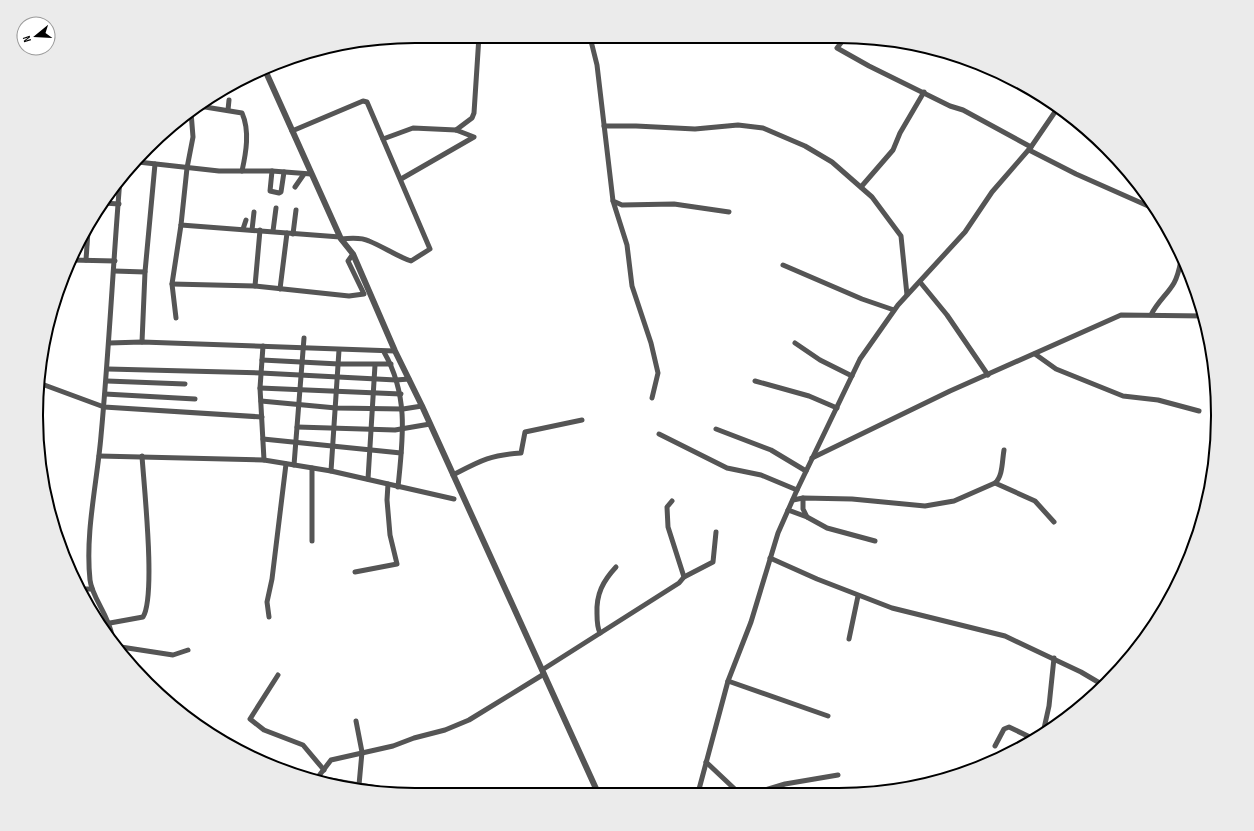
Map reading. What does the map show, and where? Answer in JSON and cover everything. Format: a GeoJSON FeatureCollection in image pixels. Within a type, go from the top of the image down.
{"type":"FeatureCollection","features":[{"type":"Feature","properties":{"kind":"street"},"geometry":{"type":"LineString","coordinates":[[456,130],[472,118],[474,113],[479,43]]}},
{"type":"Feature","properties":{"kind":"street"},"geometry":{"type":"LineString","coordinates":[[592,43],[597,65],[613,201],[627,245],[632,286],[651,343],[658,373],[652,398]]}},
{"type":"Feature","properties":{"kind":"street"},"geometry":{"type":"LineString","coordinates":[[841,43],[837,48],[869,66],[924,92],[1076,174],[1145,205]]}},
{"type":"Feature","properties":{"kind":"street"},"geometry":{"type":"LineString","coordinates":[[266,74],[341,238],[353,254],[395,351],[422,406],[596,788]]}},
{"type":"Feature","properties":{"kind":"street"},"geometry":{"type":"LineString","coordinates":[[861,187],[893,150],[900,133],[924,92]]}},
{"type":"Feature","properties":{"kind":"street"},"geometry":{"type":"LineString","coordinates":[[228,110],[229,100]]}},
{"type":"Feature","properties":{"kind":"street"},"geometry":{"type":"LineString","coordinates":[[181,224],[356,238],[368,240],[396,256],[412,261],[430,249],[367,102],[365,101],[292,131]]}},
{"type":"Feature","properties":{"kind":"street"},"geometry":{"type":"LineString","coordinates":[[207,107],[242,113],[246,122],[246,145],[242,171]]}},
{"type":"Feature","properties":{"kind":"street"},"geometry":{"type":"LineString","coordinates":[[699,788],[728,680],[751,622],[770,558],[797,490],[860,359],[894,310],[965,232],[992,192],[1030,148],[1054,113]]}},
{"type":"Feature","properties":{"kind":"street"},"geometry":{"type":"LineString","coordinates":[[176,318],[172,284],[181,224],[187,168],[193,137],[192,118]]}},
{"type":"Feature","properties":{"kind":"street"},"geometry":{"type":"LineString","coordinates":[[604,126],[695,129],[738,125],[763,128],[805,146],[832,162],[872,196],[901,236],[907,296]]}},
{"type":"Feature","properties":{"kind":"street"},"geometry":{"type":"LineString","coordinates":[[384,140],[414,128],[456,130],[474,137],[401,179]]}},
{"type":"Feature","properties":{"kind":"street"},"geometry":{"type":"LineString","coordinates":[[142,162],[187,168],[311,174]]}},
{"type":"Feature","properties":{"kind":"street"},"geometry":{"type":"LineString","coordinates":[[142,342],[145,272],[155,164]]}},
{"type":"Feature","properties":{"kind":"street"},"geometry":{"type":"LineString","coordinates":[[272,171],[270,191],[279,193],[281,192],[284,172]]}},
{"type":"Feature","properties":{"kind":"street"},"geometry":{"type":"LineString","coordinates":[[295,187],[304,174]]}},
{"type":"Feature","properties":{"kind":"street"},"geometry":{"type":"LineString","coordinates":[[111,629],[110,623],[92,589],[90,575],[91,526],[104,408],[104,394],[107,382],[119,190]]}},
{"type":"Feature","properties":{"kind":"street"},"geometry":{"type":"LineString","coordinates":[[613,201],[622,205],[674,204],[729,212]]}},
{"type":"Feature","properties":{"kind":"street"},"geometry":{"type":"LineString","coordinates":[[110,203],[118,204]]}},
{"type":"Feature","properties":{"kind":"street"},"geometry":{"type":"LineString","coordinates":[[273,231],[276,208]]}},
{"type":"Feature","properties":{"kind":"street"},"geometry":{"type":"LineString","coordinates":[[280,289],[290,233],[296,210]]}},
{"type":"Feature","properties":{"kind":"street"},"geometry":{"type":"LineString","coordinates":[[252,230],[254,212]]}},
{"type":"Feature","properties":{"kind":"street"},"geometry":{"type":"LineString","coordinates":[[244,229],[246,220]]}},
{"type":"Feature","properties":{"kind":"street"},"geometry":{"type":"LineString","coordinates":[[255,286],[260,230]]}},
{"type":"Feature","properties":{"kind":"street"},"geometry":{"type":"LineString","coordinates":[[86,260],[87,239]]}},
{"type":"Feature","properties":{"kind":"street"},"geometry":{"type":"LineString","coordinates":[[172,284],[255,286],[349,296],[364,294],[348,260],[353,254]]}},
{"type":"Feature","properties":{"kind":"street"},"geometry":{"type":"LineString","coordinates":[[77,260],[115,261]]}},
{"type":"Feature","properties":{"kind":"street"},"geometry":{"type":"LineString","coordinates":[[783,265],[862,299],[894,310]]}},
{"type":"Feature","properties":{"kind":"street"},"geometry":{"type":"LineString","coordinates":[[1151,315],[1158,302],[1173,284],[1180,266]]}},
{"type":"Feature","properties":{"kind":"street"},"geometry":{"type":"LineString","coordinates":[[114,271],[145,272]]}},
{"type":"Feature","properties":{"kind":"street"},"geometry":{"type":"LineString","coordinates":[[920,282],[947,315],[988,374]]}},
{"type":"Feature","properties":{"kind":"street"},"geometry":{"type":"LineString","coordinates":[[812,458],[943,394],[1121,315],[1197,316]]}},
{"type":"Feature","properties":{"kind":"street"},"geometry":{"type":"LineString","coordinates":[[294,465],[304,338]]}},
{"type":"Feature","properties":{"kind":"street"},"geometry":{"type":"LineString","coordinates":[[109,343],[142,342],[384,352],[395,351]]}},
{"type":"Feature","properties":{"kind":"street"},"geometry":{"type":"LineString","coordinates":[[795,343],[820,360],[852,376]]}},
{"type":"Feature","properties":{"kind":"street"},"geometry":{"type":"LineString","coordinates":[[263,346],[260,388],[264,460]]}},
{"type":"Feature","properties":{"kind":"street"},"geometry":{"type":"LineString","coordinates":[[331,471],[339,377],[339,350]]}},
{"type":"Feature","properties":{"kind":"street"},"geometry":{"type":"LineString","coordinates":[[384,352],[391,364],[401,394],[403,409],[398,487]]}},
{"type":"Feature","properties":{"kind":"street"},"geometry":{"type":"LineString","coordinates":[[1035,354],[1056,369],[1123,396],[1158,400],[1199,412]]}},
{"type":"Feature","properties":{"kind":"street"},"geometry":{"type":"LineString","coordinates":[[262,360],[339,364],[391,364]]}},
{"type":"Feature","properties":{"kind":"street"},"geometry":{"type":"LineString","coordinates":[[368,479],[371,451],[371,407],[374,393],[374,365]]}},
{"type":"Feature","properties":{"kind":"street"},"geometry":{"type":"LineString","coordinates":[[108,369],[261,373],[396,380],[409,379]]}},
{"type":"Feature","properties":{"kind":"street"},"geometry":{"type":"LineString","coordinates":[[755,381],[809,396],[837,408]]}},
{"type":"Feature","properties":{"kind":"street"},"geometry":{"type":"LineString","coordinates":[[107,382],[185,384]]}},
{"type":"Feature","properties":{"kind":"street"},"geometry":{"type":"LineString","coordinates":[[44,385],[104,408],[262,417]]}},
{"type":"Feature","properties":{"kind":"street"},"geometry":{"type":"LineString","coordinates":[[260,388],[401,394]]}},
{"type":"Feature","properties":{"kind":"street"},"geometry":{"type":"LineString","coordinates":[[104,394],[194,399]]}},
{"type":"Feature","properties":{"kind":"street"},"geometry":{"type":"LineString","coordinates":[[261,401],[336,408],[371,407],[403,409],[422,406]]}},
{"type":"Feature","properties":{"kind":"street"},"geometry":{"type":"LineString","coordinates":[[453,475],[484,459],[498,454],[521,453],[525,432],[582,420]]}},
{"type":"Feature","properties":{"kind":"street"},"geometry":{"type":"LineString","coordinates":[[298,427],[402,429],[430,424]]}},
{"type":"Feature","properties":{"kind":"street"},"geometry":{"type":"LineString","coordinates":[[716,429],[771,450],[806,471]]}},
{"type":"Feature","properties":{"kind":"street"},"geometry":{"type":"LineString","coordinates":[[659,434],[727,468],[761,475],[797,490]]}},
{"type":"Feature","properties":{"kind":"street"},"geometry":{"type":"LineString","coordinates":[[263,439],[296,444],[401,453]]}},
{"type":"Feature","properties":{"kind":"street"},"geometry":{"type":"LineString","coordinates":[[793,500],[803,498],[852,499],[925,506],[954,501],[995,484],[999,480],[1004,450]]}},
{"type":"Feature","properties":{"kind":"street"},"geometry":{"type":"LineString","coordinates":[[99,456],[264,460],[331,471],[454,499]]}},
{"type":"Feature","properties":{"kind":"street"},"geometry":{"type":"LineString","coordinates":[[110,623],[143,617],[146,612],[150,585],[142,456]]}},
{"type":"Feature","properties":{"kind":"street"},"geometry":{"type":"LineString","coordinates":[[268,617],[267,602],[272,579],[286,464]]}},
{"type":"Feature","properties":{"kind":"street"},"geometry":{"type":"LineString","coordinates":[[312,468],[312,541]]}},
{"type":"Feature","properties":{"kind":"street"},"geometry":{"type":"LineString","coordinates":[[355,572],[397,564],[390,535],[388,484]]}},
{"type":"Feature","properties":{"kind":"street"},"geometry":{"type":"LineString","coordinates":[[995,484],[1035,501],[1054,522]]}},
{"type":"Feature","properties":{"kind":"street"},"geometry":{"type":"LineString","coordinates":[[803,498],[803,509],[807,517]]}},
{"type":"Feature","properties":{"kind":"street"},"geometry":{"type":"LineString","coordinates":[[672,501],[667,507],[668,527],[684,577]]}},
{"type":"Feature","properties":{"kind":"street"},"geometry":{"type":"LineString","coordinates":[[788,510],[807,517],[827,528],[876,541]]}},
{"type":"Feature","properties":{"kind":"street"},"geometry":{"type":"LineString","coordinates":[[320,775],[331,760],[393,746],[414,738],[445,730],[469,720],[600,633],[679,583],[684,577],[713,562],[716,532]]}},
{"type":"Feature","properties":{"kind":"street"},"geometry":{"type":"LineString","coordinates":[[770,558],[858,596],[906,612],[1005,636],[1054,658],[1098,682]]}},
{"type":"Feature","properties":{"kind":"street"},"geometry":{"type":"LineString","coordinates":[[600,633],[598,628],[597,598],[606,577],[616,567]]}},
{"type":"Feature","properties":{"kind":"street"},"geometry":{"type":"LineString","coordinates":[[86,589],[92,589]]}},
{"type":"Feature","properties":{"kind":"street"},"geometry":{"type":"LineString","coordinates":[[849,639],[858,596]]}},
{"type":"Feature","properties":{"kind":"street"},"geometry":{"type":"LineString","coordinates":[[124,648],[173,655],[188,650]]}},
{"type":"Feature","properties":{"kind":"street"},"geometry":{"type":"LineString","coordinates":[[1045,725],[1049,706],[1054,658]]}},
{"type":"Feature","properties":{"kind":"street"},"geometry":{"type":"LineString","coordinates":[[278,675],[250,720],[264,730],[303,745],[324,770]]}},
{"type":"Feature","properties":{"kind":"street"},"geometry":{"type":"LineString","coordinates":[[728,680],[828,716]]}},
{"type":"Feature","properties":{"kind":"street"},"geometry":{"type":"LineString","coordinates":[[356,721],[362,752],[359,784]]}},
{"type":"Feature","properties":{"kind":"street"},"geometry":{"type":"LineString","coordinates":[[995,746],[1004,729],[1008,727],[1028,736]]}},
{"type":"Feature","properties":{"kind":"street"},"geometry":{"type":"LineString","coordinates":[[706,762],[734,788]]}},
{"type":"Feature","properties":{"kind":"street"},"geometry":{"type":"LineString","coordinates":[[771,788],[785,784],[838,775]]}}]}
